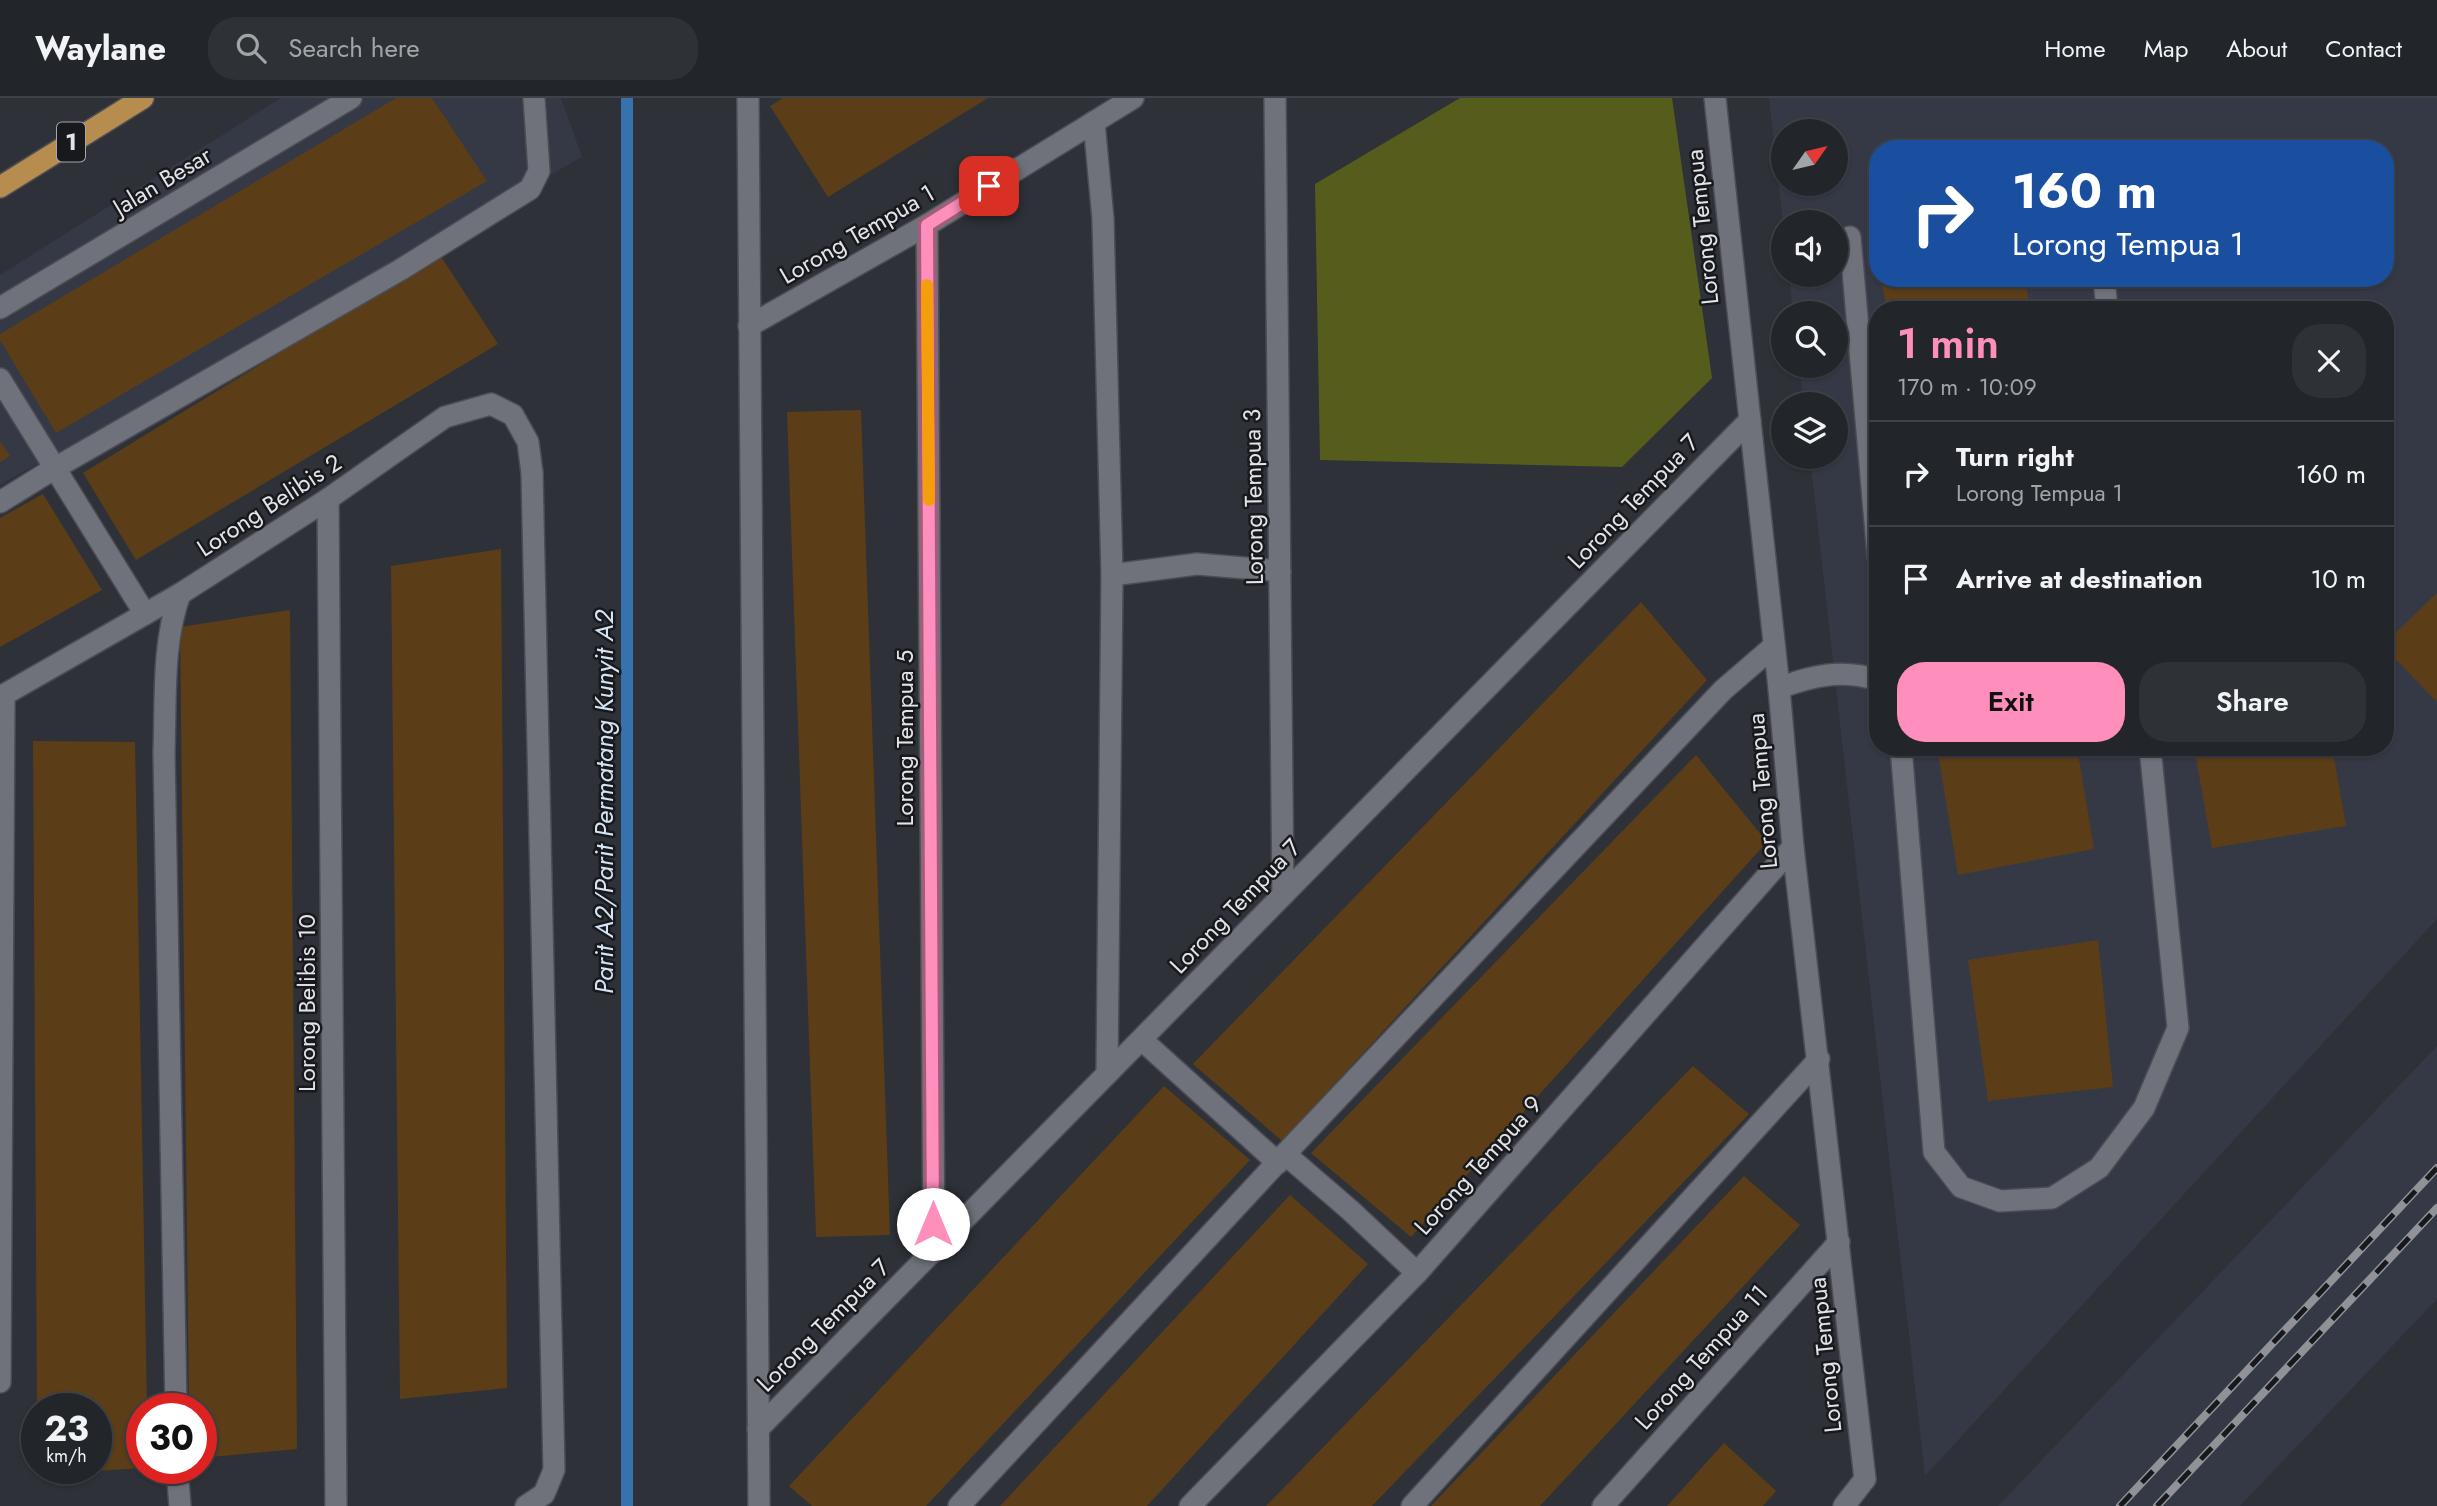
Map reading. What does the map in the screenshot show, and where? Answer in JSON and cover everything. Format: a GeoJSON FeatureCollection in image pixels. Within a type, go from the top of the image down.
{"type":"FeatureCollection","features":[{"type":"Feature","properties":{"kind":"highway","name":"1"},"geometry":{"type":"LineString","coordinates":[[0,187],[143,98]]}},
{"type":"Feature","properties":{"kind":"street","name":"Jalan Besar"},"geometry":{"type":"LineString","coordinates":[[0,308],[351,98]]}},
{"type":"Feature","properties":{"kind":"street"},"geometry":{"type":"LineString","coordinates":[[0,502],[400,270],[530,189],[539,171],[534,98]]}},
{"type":"Feature","properties":{"kind":"street"},"geometry":{"type":"LineString","coordinates":[[748,98],[759,1506]]}},
{"type":"Feature","properties":{"kind":"street","name":"Lorong Tempua 1"},"geometry":{"type":"LineString","coordinates":[[749,326],[927,225],[1133,98]]}},
{"type":"Feature","properties":{"kind":"street","name":"Lorong Tempua 3"},"geometry":{"type":"LineString","coordinates":[[1275,98],[1283,895]]}},
{"type":"Feature","properties":{"kind":"street","name":"Lorong Tempua"},"geometry":{"type":"LineString","coordinates":[[1715,98],[1779,688],[1793,847],[1865,1479],[1844,1506]]}},
{"type":"Feature","properties":{"kind":"street"},"geometry":{"type":"LineString","coordinates":[[1094,122],[1104,219],[1112,575],[1107,1074]]}},
{"type":"Feature","properties":{"kind":"street","name":"Lorong Tempua 5"},"geometry":{"type":"LineString","coordinates":[[927,225],[933,1251]]}},
{"type":"Feature","properties":{"kind":"street"},"geometry":{"type":"LineString","coordinates":[[1850,237],[1869,453]]}},
{"type":"Feature","properties":{"kind":"street"},"geometry":{"type":"LineString","coordinates":[[0,379],[145,614]]}},
{"type":"Feature","properties":{"kind":"street","name":"Lorong Belibis 2"},"geometry":{"type":"LineString","coordinates":[[2,696],[180,594],[328,499],[445,417],[491,404],[513,415],[528,442],[532,473],[554,1470],[544,1494],[526,1506]]}},
{"type":"Feature","properties":{"kind":"street","name":"Lorong Tempua 7"},"geometry":{"type":"LineString","coordinates":[[758,1429],[1750,420]]}},
{"type":"Feature","properties":{"kind":"street","name":"Lorong Belibis 10"},"geometry":{"type":"LineString","coordinates":[[328,499],[336,1506]]}},
{"type":"Feature","properties":{"kind":"street"},"geometry":{"type":"LineString","coordinates":[[1112,575],[1197,564],[1280,570]]}},
{"type":"Feature","properties":{"kind":"street"},"geometry":{"type":"LineString","coordinates":[[176,1393],[164,752],[168,654],[172,615],[180,594]]}},
{"type":"Feature","properties":{"kind":"street"},"geometry":{"type":"LineString","coordinates":[[958,1506],[1281,1158],[1723,690],[1774,646]]}},
{"type":"Feature","properties":{"kind":"street"},"geometry":{"type":"LineString","coordinates":[[1779,688],[1814,675],[1859,674],[1869,677]]}},
{"type":"Feature","properties":{"kind":"street"},"geometry":{"type":"LineString","coordinates":[[0,1382],[2,696]]}},
{"type":"Feature","properties":{"kind":"street"},"geometry":{"type":"LineString","coordinates":[[1902,756],[1934,1152],[1961,1187],[2000,1201],[2052,1198],[2099,1168],[2144,1108],[2178,1028],[2151,756]]}},
{"type":"Feature","properties":{"kind":"street","name":"Lorong Tempua 9"},"geometry":{"type":"LineString","coordinates":[[1190,1506],[1417,1273],[1793,847]]}},
{"type":"Feature","properties":{"kind":"street"},"geometry":{"type":"LineString","coordinates":[[1142,1040],[1281,1158],[1350,1210],[1417,1273]]}},
{"type":"Feature","properties":{"kind":"street"},"geometry":{"type":"LineString","coordinates":[[1412,1506],[1819,1059]]}},
{"type":"Feature","properties":{"kind":"street","name":"Lorong Tempua 11"},"geometry":{"type":"LineString","coordinates":[[1603,1506],[1839,1242]]}},
{"type":"Feature","properties":{"kind":"street"},"geometry":{"type":"LineString","coordinates":[[178,1484],[180,1506]]}},
{"type":"Feature","properties":{"kind":"shaded area"},"geometry":{"type":"Polygon","coordinates":[[[281,98],[561,98],[582,157],[0,485],[0,275],[281,98]]]}},
{"type":"Feature","properties":{"kind":"shaded area"},"geometry":{"type":"Polygon","coordinates":[[[1769,98],[2437,98],[2437,919],[1925,1476],[1811,469],[1848,469],[1848,392],[1802,392],[1801,378],[1848,378],[1848,301],[1792,301],[1790,287],[1848,287],[1848,210],[1782,210],[1780,196],[1848,196],[1848,119],[1771,119],[1769,98]]]}},
{"type":"Feature","properties":{"kind":"shaded area"},"geometry":{"type":"Polygon","coordinates":[[[2437,1046],[2437,1299],[2240,1506],[1998,1506],[2437,1046]]]}},
{"type":"Feature","properties":{"kind":"green space"},"geometry":{"type":"Polygon","coordinates":[[[1460,98],[1672,98],[1712,378],[1622,467],[1320,460],[1315,184],[1460,98]]]}},
{"type":"Feature","properties":{"kind":"building"},"geometry":{"type":"Polygon","coordinates":[[[396,98],[432,98],[487,181],[56,433],[0,340],[0,334],[396,98]]]}},
{"type":"Feature","properties":{"kind":"building"},"geometry":{"type":"Polygon","coordinates":[[[783,98],[988,98],[828,197],[770,106],[783,98]]]}},
{"type":"Feature","properties":{"kind":"building"},"geometry":{"type":"Polygon","coordinates":[[[440,255],[498,344],[136,560],[83,473],[440,255]]]}},
{"type":"Feature","properties":{"kind":"building"},"geometry":{"type":"Polygon","coordinates":[[[1882,287],[2026,287],[2029,301],[1885,301],[1882,287]]]}},
{"type":"Feature","properties":{"kind":"building"},"geometry":{"type":"Polygon","coordinates":[[[861,410],[890,1235],[816,1237],[787,412],[861,410]]]}},
{"type":"Feature","properties":{"kind":"building"},"geometry":{"type":"Polygon","coordinates":[[[0,441],[10,456],[0,462],[0,441]]]}},
{"type":"Feature","properties":{"kind":"building"},"geometry":{"type":"Polygon","coordinates":[[[43,494],[102,590],[0,647],[0,518],[43,494]]]}},
{"type":"Feature","properties":{"kind":"building"},"geometry":{"type":"Polygon","coordinates":[[[501,549],[507,1388],[400,1399],[391,566],[501,549]]]}},
{"type":"Feature","properties":{"kind":"building"},"geometry":{"type":"Polygon","coordinates":[[[2437,593],[2437,702],[2394,657],[2394,634],[2437,593]]]}},
{"type":"Feature","properties":{"kind":"building"},"geometry":{"type":"Polygon","coordinates":[[[1641,602],[1707,680],[1282,1141],[1193,1064],[1641,602]]]}},
{"type":"Feature","properties":{"kind":"building"},"geometry":{"type":"Polygon","coordinates":[[[290,610],[297,1449],[217,1456],[217,1393],[189,1393],[180,627],[290,610]]]}},
{"type":"Feature","properties":{"kind":"building"},"geometry":{"type":"Polygon","coordinates":[[[33,741],[135,742],[147,1393],[126,1393],[126,1469],[112,1470],[112,1393],[37,1393],[33,741]]]}},
{"type":"Feature","properties":{"kind":"building"},"geometry":{"type":"Polygon","coordinates":[[[1696,755],[1767,842],[1411,1237],[1311,1153],[1696,755]]]}},
{"type":"Feature","properties":{"kind":"building"},"geometry":{"type":"Polygon","coordinates":[[[1938,756],[2078,756],[2094,849],[1958,875],[1938,756]]]}},
{"type":"Feature","properties":{"kind":"building"},"geometry":{"type":"Polygon","coordinates":[[[2196,756],[2334,756],[2346,826],[2212,848],[2196,756]]]}},
{"type":"Feature","properties":{"kind":"building"},"geometry":{"type":"Polygon","coordinates":[[[2098,940],[2113,1087],[1988,1101],[1968,960],[2098,940]]]}},
{"type":"Feature","properties":{"kind":"building"},"geometry":{"type":"Polygon","coordinates":[[[1693,1066],[1749,1114],[1372,1506],[1266,1506],[1693,1066]]]}},
{"type":"Feature","properties":{"kind":"building"},"geometry":{"type":"Polygon","coordinates":[[[1164,1086],[1250,1160],[926,1506],[812,1506],[789,1486],[1164,1086]]]}},
{"type":"Feature","properties":{"kind":"building"},"geometry":{"type":"Polygon","coordinates":[[[1744,1176],[1800,1225],[1540,1506],[1431,1506],[1744,1176]]]}},
{"type":"Feature","properties":{"kind":"building"},"geometry":{"type":"Polygon","coordinates":[[[1290,1195],[1368,1264],[1147,1506],[1000,1506],[1290,1195]]]}},
{"type":"Feature","properties":{"kind":"building"},"geometry":{"type":"Polygon","coordinates":[[[1724,1443],[1776,1491],[1763,1506],[1667,1506],[1724,1443]]]}},
{"type":"Feature","properties":{"kind":"waterway","name":"Parit A2/Parit Permatang Kunyit A2"},"geometry":{"type":"LineString","coordinates":[[627,98],[627,1506]]}},
{"type":"Feature","properties":{"kind":"railway"},"geometry":{"type":"LineString","coordinates":[[2120,1506],[2437,1168]]}},
{"type":"Feature","properties":{"kind":"railway"},"geometry":{"type":"LineString","coordinates":[[2157,1506],[2437,1208]]}},
{"type":"Feature","properties":{"kind":"slow traffic"},"geometry":{"type":"LineString","coordinates":[[927,285],[929,500]]}},
{"type":"Feature","properties":{"kind":"route"},"geometry":{"type":"LineString","coordinates":[[933,1224],[927,225],[989,186]]}}]}
